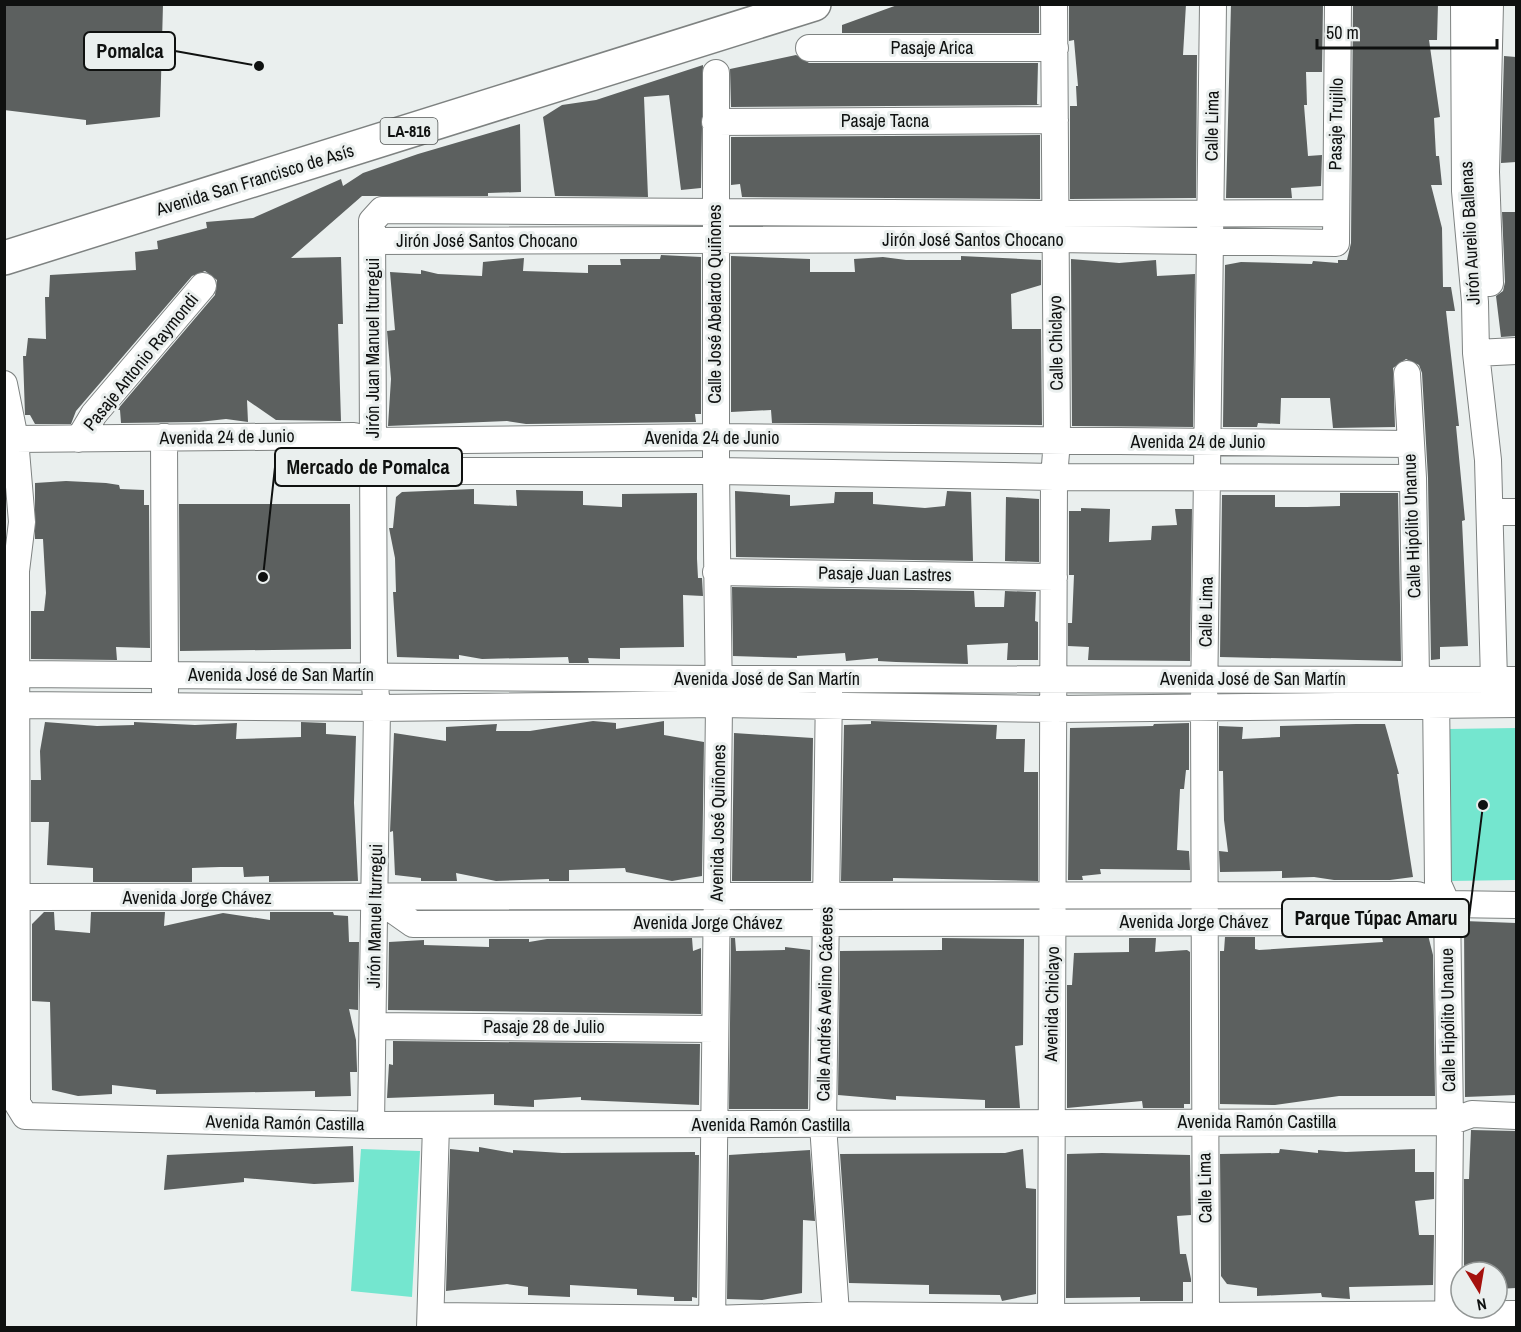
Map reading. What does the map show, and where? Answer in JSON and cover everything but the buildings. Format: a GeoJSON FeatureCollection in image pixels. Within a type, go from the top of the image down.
{"type":"FeatureCollection","features":[{"type":"Feature","properties":{"kind":"highway","name":"Avenida San Francisco de Asís"},"geometry":{"type":"LineString","coordinates":[[4,258],[814,4]]}},
{"type":"Feature","properties":{"kind":"street","name":"Calle Chiclayo"},"geometry":{"type":"LineString","coordinates":[[1054,4],[1057,441],[1054,477],[1054,681]]}},
{"type":"Feature","properties":{"kind":"street","name":"Calle Lima"},"geometry":{"type":"LineString","coordinates":[[1206,1322],[1204,706],[1213,4]]}},
{"type":"Feature","properties":{"kind":"street","name":"Pasaje Trujillo"},"geometry":{"type":"LineString","coordinates":[[1336,243],[1338,4]]}},
{"type":"Feature","properties":{"kind":"street","name":"Jirón Aurelio Ballenas"},"geometry":{"type":"LineString","coordinates":[[1464,4],[1466,191],[1475,302],[1495,352]]}},
{"type":"Feature","properties":{"kind":"street","name":"Jirón Aurelio Ballenas"},"geometry":{"type":"LineString","coordinates":[[1490,4],[1486,172],[1495,352],[1488,460],[1490,512],[1505,680]]}},
{"type":"Feature","properties":{"kind":"street","name":"Pasaje Arica"},"geometry":{"type":"LineString","coordinates":[[809,48],[1055,48]]}},
{"type":"Feature","properties":{"kind":"street","name":"Calle José Abelardo Quiñones"},"geometry":{"type":"LineString","coordinates":[[716,73],[718,692]]}},
{"type":"Feature","properties":{"kind":"street","name":"Pasaje Tacna"},"geometry":{"type":"LineString","coordinates":[[715,122],[1055,120]]}},
{"type":"Feature","properties":{"kind":"street","name":"Jirón José Santos Chocano"},"geometry":{"type":"LineString","coordinates":[[1335,213],[1211,214],[1055,227],[715,241],[374,241],[372,221],[382,210],[715,212],[1055,227],[1209,243],[1336,243]]}},
{"type":"Feature","properties":{"kind":"street","name":"Jirón Juan Manuel Iturregui"},"geometry":{"type":"LineString","coordinates":[[374,241],[374,675],[377,708]]}},
{"type":"Feature","properties":{"kind":"street","name":"Pasaje Antonio Raymondi"},"geometry":{"type":"LineString","coordinates":[[80,439],[94,414],[203,286]]}},
{"type":"Feature","properties":{"kind":"street","name":"Calle Hipólito Unanue"},"geometry":{"type":"LineString","coordinates":[[1407,374],[1409,444],[1426,678],[1437,706],[1438,884],[1447,904],[1450,1122],[1448,1321]]}},
{"type":"Feature","properties":{"kind":"street"},"geometry":{"type":"LineString","coordinates":[[4,384],[15,439],[22,522],[16,571],[18,897]]}},
{"type":"Feature","properties":{"kind":"street","name":"Avenida 24 de Junio"},"geometry":{"type":"LineString","coordinates":[[15,439],[354,436],[373,441],[716,437],[1409,444]]}},
{"type":"Feature","properties":{"kind":"street"},"geometry":{"type":"LineString","coordinates":[[164,437],[165,706]]}},
{"type":"Feature","properties":{"kind":"street","name":"Avenida 24 de Junio"},"geometry":{"type":"LineString","coordinates":[[373,471],[716,471],[1054,477],[1413,478]]}},
{"type":"Feature","properties":{"kind":"street"},"geometry":{"type":"LineString","coordinates":[[1490,512],[1516,513]]}},
{"type":"Feature","properties":{"kind":"street"},"geometry":{"type":"LineString","coordinates":[[4,533],[16,571]]}},
{"type":"Feature","properties":{"kind":"street","name":"Pasaje Juan Lastres"},"geometry":{"type":"LineString","coordinates":[[716,572],[1054,577]]}},
{"type":"Feature","properties":{"kind":"street","name":"Avenida José de San Martín"},"geometry":{"type":"LineString","coordinates":[[17,674],[374,675],[718,692],[828,706],[1055,709],[1516,704]]}},
{"type":"Feature","properties":{"kind":"street","name":"Avenida José de San Martín"},"geometry":{"type":"LineString","coordinates":[[17,705],[377,708],[718,692],[829,680],[1426,678],[1505,680]]}},
{"type":"Feature","properties":{"kind":"street","name":"Calle Andrés Avelino Cáceres"},"geometry":{"type":"LineString","coordinates":[[829,680],[823,1125],[837,1321]]}},
{"type":"Feature","properties":{"kind":"street","name":"Avenida Chiclayo"},"geometry":{"type":"LineString","coordinates":[[1051,1322],[1054,681]]}},
{"type":"Feature","properties":{"kind":"street","name":"Avenida José Quiñones"},"geometry":{"type":"LineString","coordinates":[[712,1323],[718,692]]}},
{"type":"Feature","properties":{"kind":"street","name":"Jirón Manuel Iturregui"},"geometry":{"type":"LineString","coordinates":[[371,1125],[377,708]]}},
{"type":"Feature","properties":{"kind":"street","name":"Avenida Jorge Chávez"},"geometry":{"type":"LineString","coordinates":[[18,897],[1417,895],[1447,904]]}},
{"type":"Feature","properties":{"kind":"street","name":"Avenida Ramón Castilla"},"geometry":{"type":"LineString","coordinates":[[18,897],[17,1103],[25,1116],[371,1125],[1450,1122],[1472,1114],[1516,1116]]}},
{"type":"Feature","properties":{"kind":"street","name":"Avenida Jorge Chávez"},"geometry":{"type":"LineString","coordinates":[[376,898],[412,924],[1421,922],[1447,904]]}},
{"type":"Feature","properties":{"kind":"street"},"geometry":{"type":"LineString","coordinates":[[1447,904],[1516,905]]}},
{"type":"Feature","properties":{"kind":"street","name":"Pasaje 28 de Julio"},"geometry":{"type":"LineString","coordinates":[[373,1026],[715,1029]]}},
{"type":"Feature","properties":{"kind":"street"},"geometry":{"type":"LineString","coordinates":[[435,1125],[430,1322],[1448,1321],[1516,1314]]}},
{"type":"Feature","properties":{"kind":"green space"},"geometry":{"type":"Polygon","coordinates":[[[1516,728],[1516,880],[1450,881],[1448,729],[1516,728]]]}},
{"type":"Feature","properties":{"kind":"green space"},"geometry":{"type":"Polygon","coordinates":[[[361,1149],[420,1151],[412,1297],[351,1291],[361,1149]]]}},
{"type":"Feature","properties":{"kind":"place","name":"Pomalca"},"geometry":{"type":"Point","coordinates":[259,66]}},
{"type":"Feature","properties":{"kind":"place","name":"Mercado de Pomalca"},"geometry":{"type":"Point","coordinates":[263,577]}},
{"type":"Feature","properties":{"kind":"place","name":"Parque Túpac Amaru"},"geometry":{"type":"Point","coordinates":[1483,805]}}]}
